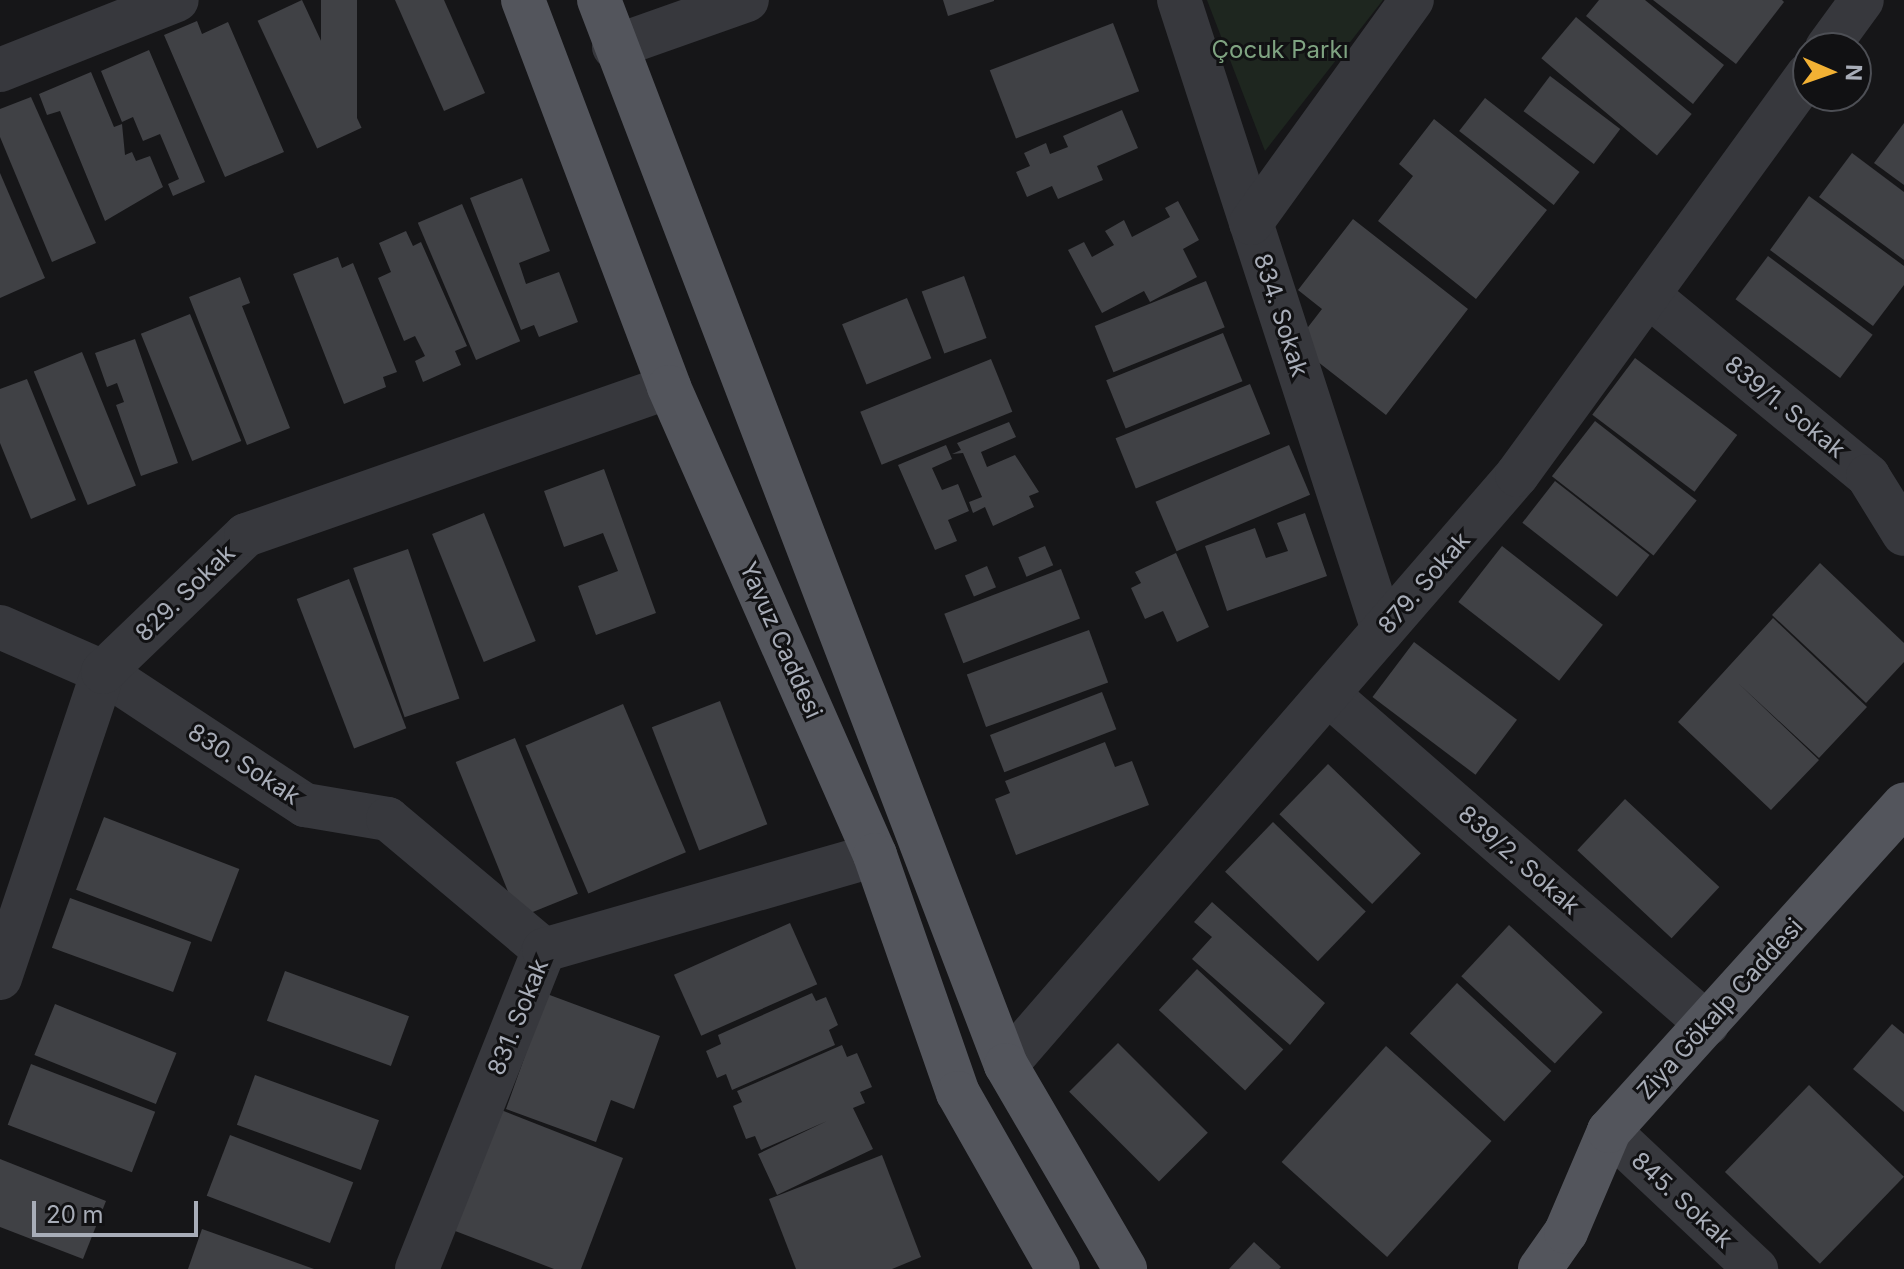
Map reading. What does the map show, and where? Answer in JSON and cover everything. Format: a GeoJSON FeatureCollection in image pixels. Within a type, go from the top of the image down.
{"type":"FeatureCollection","features":[{"type":"Feature","properties":{"kind":"main road","name":"Yavuz Caddesi"},"geometry":{"type":"LineString","coordinates":[[523,0],[669,387],[875,855],[958,1093],[1058,1269]]}},
{"type":"Feature","properties":{"kind":"main road"},"geometry":{"type":"LineString","coordinates":[[599,0],[614,47],[1006,1065],[1125,1269]]}},
{"type":"Feature","properties":{"kind":"main road","name":"Ziya Gökalp Caddesi"},"geometry":{"type":"LineString","coordinates":[[1540,1269],[1566,1232],[1609,1131],[1904,805]]}},
{"type":"Feature","properties":{"kind":"main road","name":"Ziya Gökalp Caddesi"},"geometry":{"type":"LineString","coordinates":[[1530,1269],[1566,1232]]}},
{"type":"Feature","properties":{"kind":"street"},"geometry":{"type":"LineString","coordinates":[[0,70],[177,0]]}},
{"type":"Feature","properties":{"kind":"street"},"geometry":{"type":"LineString","coordinates":[[614,47],[747,0]]}},
{"type":"Feature","properties":{"kind":"street","name":"834. Sokak"},"geometry":{"type":"LineString","coordinates":[[1179,0],[1383,630]]}},
{"type":"Feature","properties":{"kind":"street"},"geometry":{"type":"LineString","coordinates":[[1251,223],[1412,0]]}},
{"type":"Feature","properties":{"kind":"street"},"geometry":{"type":"LineString","coordinates":[[1839,32],[1862,0]]}},
{"type":"Feature","properties":{"kind":"street","name":"879. Sokak"},"geometry":{"type":"LineString","coordinates":[[1006,1065],[1330,696],[1517,475],[1792,97]]}},
{"type":"Feature","properties":{"kind":"street","name":"839/1. Sokak"},"geometry":{"type":"LineString","coordinates":[[1648,295],[1868,476],[1904,534]]}},
{"type":"Feature","properties":{"kind":"street","name":"829. Sokak"},"geometry":{"type":"LineString","coordinates":[[0,978],[103,672],[246,535],[669,387]]}},
{"type":"Feature","properties":{"kind":"street","name":"830. Sokak"},"geometry":{"type":"LineString","coordinates":[[0,627],[103,672],[305,805],[388,819],[544,950]]}},
{"type":"Feature","properties":{"kind":"street","name":"839/2. Sokak"},"geometry":{"type":"LineString","coordinates":[[1330,696],[1707,1024]]}},
{"type":"Feature","properties":{"kind":"street","name":"831. Sokak"},"geometry":{"type":"LineString","coordinates":[[417,1269],[544,950],[875,855]]}},
{"type":"Feature","properties":{"kind":"street","name":"845. Sokak"},"geometry":{"type":"LineString","coordinates":[[1609,1131],[1756,1269]]}},
{"type":"Feature","properties":{"kind":"green space","name":"Çocuk Parkı"},"geometry":{"type":"Polygon","coordinates":[[[1207,0],[1383,0],[1265,151],[1207,0]]]}},
{"type":"Feature","properties":{"kind":"building"},"geometry":{"type":"Polygon","coordinates":[[[302,0],[362,128],[317,148],[258,21],[302,0]]]}},
{"type":"Feature","properties":{"kind":"building"},"geometry":{"type":"Polygon","coordinates":[[[321,0],[357,0],[357,126],[321,126],[321,0]]]}},
{"type":"Feature","properties":{"kind":"building"},"geometry":{"type":"Polygon","coordinates":[[[395,0],[444,0],[485,93],[444,111],[395,0]]]}},
{"type":"Feature","properties":{"kind":"building"},"geometry":{"type":"Polygon","coordinates":[[[943,0],[994,0],[994,1],[948,16],[943,0]]]}},
{"type":"Feature","properties":{"kind":"building"},"geometry":{"type":"Polygon","coordinates":[[[1599,0],[1645,0],[1724,65],[1693,104],[1586,16],[1599,0]]]}},
{"type":"Feature","properties":{"kind":"building"},"geometry":{"type":"Polygon","coordinates":[[[1653,0],[1782,0],[1784,2],[1736,64],[1653,0]]]}},
{"type":"Feature","properties":{"kind":"building"},"geometry":{"type":"Polygon","coordinates":[[[1576,17],[1692,114],[1657,155],[1541,58],[1576,17]]]}},
{"type":"Feature","properties":{"kind":"building"},"geometry":{"type":"Polygon","coordinates":[[[197,21],[202,34],[228,22],[284,152],[225,177],[164,35],[197,21]]]}},
{"type":"Feature","properties":{"kind":"building"},"geometry":{"type":"Polygon","coordinates":[[[1113,23],[1139,91],[1016,138],[990,70],[1113,23]]]}},
{"type":"Feature","properties":{"kind":"building"},"geometry":{"type":"Polygon","coordinates":[[[149,50],[205,182],[173,196],[168,184],[179,179],[160,134],[143,141],[133,117],[122,122],[101,71],[149,50]]]}},
{"type":"Feature","properties":{"kind":"building"},"geometry":{"type":"Polygon","coordinates":[[[91,72],[114,127],[122,124],[125,155],[132,152],[136,161],[150,156],[163,187],[105,221],[60,111],[47,115],[39,94],[91,72]]]}},
{"type":"Feature","properties":{"kind":"building"},"geometry":{"type":"Polygon","coordinates":[[[1550,76],[1620,129],[1594,164],[1524,111],[1550,76]]]}},
{"type":"Feature","properties":{"kind":"building"},"geometry":{"type":"Polygon","coordinates":[[[31,97],[96,243],[52,262],[0,137],[0,109],[31,97]]]}},
{"type":"Feature","properties":{"kind":"building"},"geometry":{"type":"Polygon","coordinates":[[[1485,98],[1580,172],[1554,205],[1459,131],[1485,98]]]}},
{"type":"Feature","properties":{"kind":"building"},"geometry":{"type":"Polygon","coordinates":[[[1122,110],[1138,148],[1097,166],[1103,180],[1058,199],[1052,186],[1027,197],[1016,172],[1030,166],[1024,153],[1046,143],[1050,154],[1068,147],[1063,136],[1122,110]]]}},
{"type":"Feature","properties":{"kind":"building"},"geometry":{"type":"Polygon","coordinates":[[[1434,119],[1547,210],[1476,299],[1378,221],[1413,176],[1399,164],[1434,119]]]}},
{"type":"Feature","properties":{"kind":"building"},"geometry":{"type":"Polygon","coordinates":[[[1904,123],[1904,185],[1874,163],[1904,123]]]}},
{"type":"Feature","properties":{"kind":"building"},"geometry":{"type":"Polygon","coordinates":[[[1852,153],[1904,192],[1904,260],[1819,197],[1852,153]]]}},
{"type":"Feature","properties":{"kind":"building"},"geometry":{"type":"Polygon","coordinates":[[[0,173],[45,278],[0,298],[0,173]]]}},
{"type":"Feature","properties":{"kind":"building"},"geometry":{"type":"Polygon","coordinates":[[[522,178],[550,251],[519,263],[526,284],[559,272],[578,322],[539,337],[534,325],[521,330],[470,198],[522,178]]]}},
{"type":"Feature","properties":{"kind":"building"},"geometry":{"type":"Polygon","coordinates":[[[1809,196],[1904,266],[1904,285],[1873,326],[1770,250],[1809,196]]]}},
{"type":"Feature","properties":{"kind":"building"},"geometry":{"type":"Polygon","coordinates":[[[1178,201],[1199,240],[1183,249],[1197,277],[1150,302],[1144,291],[1102,313],[1068,250],[1084,242],[1092,257],[1114,245],[1105,231],[1124,220],[1132,237],[1170,217],[1165,208],[1178,201]]]}},
{"type":"Feature","properties":{"kind":"building"},"geometry":{"type":"Polygon","coordinates":[[[462,204],[520,341],[476,360],[418,223],[462,204]]]}},
{"type":"Feature","properties":{"kind":"building"},"geometry":{"type":"Polygon","coordinates":[[[1353,219],[1468,309],[1386,415],[1295,344],[1322,309],[1298,290],[1353,219]]]}},
{"type":"Feature","properties":{"kind":"building"},"geometry":{"type":"Polygon","coordinates":[[[406,231],[413,246],[421,242],[467,346],[455,351],[461,365],[423,382],[415,361],[425,356],[415,336],[404,341],[378,278],[391,272],[379,243],[406,231]]]}},
{"type":"Feature","properties":{"kind":"building"},"geometry":{"type":"Polygon","coordinates":[[[1768,256],[1873,335],[1840,378],[1736,299],[1768,256]]]}},
{"type":"Feature","properties":{"kind":"building"},"geometry":{"type":"Polygon","coordinates":[[[338,257],[342,268],[353,263],[397,372],[383,377],[386,387],[344,404],[293,274],[338,257]]]}},
{"type":"Feature","properties":{"kind":"building"},"geometry":{"type":"Polygon","coordinates":[[[964,276],[987,338],[944,353],[922,291],[964,276]]]}},
{"type":"Feature","properties":{"kind":"building"},"geometry":{"type":"Polygon","coordinates":[[[240,277],[250,303],[242,306],[290,428],[247,445],[189,297],[240,277]]]}},
{"type":"Feature","properties":{"kind":"building"},"geometry":{"type":"Polygon","coordinates":[[[1206,281],[1225,327],[1113,372],[1095,326],[1206,281]]]}},
{"type":"Feature","properties":{"kind":"building"},"geometry":{"type":"Polygon","coordinates":[[[907,298],[931,358],[866,384],[842,324],[907,298]]]}},
{"type":"Feature","properties":{"kind":"building"},"geometry":{"type":"Polygon","coordinates":[[[190,314],[241,441],[192,461],[141,334],[190,314]]]}},
{"type":"Feature","properties":{"kind":"building"},"geometry":{"type":"Polygon","coordinates":[[[1223,333],[1242,381],[1126,428],[1106,380],[1223,333]]]}},
{"type":"Feature","properties":{"kind":"building"},"geometry":{"type":"Polygon","coordinates":[[[135,339],[178,463],[141,476],[116,405],[124,402],[117,383],[107,387],[95,353],[135,339]]]}},
{"type":"Feature","properties":{"kind":"building"},"geometry":{"type":"Polygon","coordinates":[[[82,352],[136,486],[88,505],[34,371],[82,352]]]}},
{"type":"Feature","properties":{"kind":"building"},"geometry":{"type":"Polygon","coordinates":[[[1635,358],[1737,435],[1694,492],[1592,415],[1635,358]]]}},
{"type":"Feature","properties":{"kind":"building"},"geometry":{"type":"Polygon","coordinates":[[[991,359],[1012,412],[882,465],[860,412],[991,359]]]}},
{"type":"Feature","properties":{"kind":"building"},"geometry":{"type":"Polygon","coordinates":[[[27,379],[76,500],[31,519],[0,443],[0,389],[27,379]]]}},
{"type":"Feature","properties":{"kind":"building"},"geometry":{"type":"Polygon","coordinates":[[[1250,384],[1270,434],[1136,488],[1116,438],[1250,384]]]}},
{"type":"Feature","properties":{"kind":"building"},"geometry":{"type":"Polygon","coordinates":[[[1595,421],[1697,500],[1654,556],[1552,476],[1595,421]]]}},
{"type":"Feature","properties":{"kind":"building"},"geometry":{"type":"Polygon","coordinates":[[[1009,422],[1016,437],[981,452],[987,467],[1015,455],[1039,492],[1029,496],[1034,507],[993,526],[985,507],[973,513],[969,502],[982,497],[963,453],[952,454],[961,450],[957,443],[1009,422]]]}},
{"type":"Feature","properties":{"kind":"building"},"geometry":{"type":"Polygon","coordinates":[[[946,445],[952,459],[932,468],[942,490],[958,484],[969,511],[948,520],[957,541],[935,550],[898,465],[946,445]]]}},
{"type":"Feature","properties":{"kind":"building"},"geometry":{"type":"Polygon","coordinates":[[[1289,445],[1310,495],[1177,551],[1156,502],[1289,445]]]}},
{"type":"Feature","properties":{"kind":"building"},"geometry":{"type":"Polygon","coordinates":[[[604,469],[656,613],[596,635],[578,586],[618,571],[603,533],[564,547],[544,491],[604,469]]]}},
{"type":"Feature","properties":{"kind":"building"},"geometry":{"type":"Polygon","coordinates":[[[1555,481],[1650,555],[1617,597],[1522,523],[1555,481]]]}},
{"type":"Feature","properties":{"kind":"building"},"geometry":{"type":"Polygon","coordinates":[[[484,513],[536,641],[484,662],[432,534],[484,513]]]}},
{"type":"Feature","properties":{"kind":"building"},"geometry":{"type":"Polygon","coordinates":[[[1305,513],[1327,576],[1227,611],[1205,546],[1255,528],[1266,558],[1288,551],[1277,523],[1305,513]]]}},
{"type":"Feature","properties":{"kind":"building"},"geometry":{"type":"Polygon","coordinates":[[[1045,546],[1053,565],[1027,577],[1018,557],[1045,546]]]}},
{"type":"Feature","properties":{"kind":"building"},"geometry":{"type":"Polygon","coordinates":[[[1502,546],[1603,625],[1559,681],[1458,602],[1502,546]]]}},
{"type":"Feature","properties":{"kind":"building"},"geometry":{"type":"Polygon","coordinates":[[[408,549],[459,698],[405,717],[353,568],[408,549]]]}},
{"type":"Feature","properties":{"kind":"building"},"geometry":{"type":"Polygon","coordinates":[[[1176,553],[1209,627],[1177,642],[1163,611],[1145,619],[1131,588],[1141,583],[1135,572],[1176,553]]]}},
{"type":"Feature","properties":{"kind":"building"},"geometry":{"type":"Polygon","coordinates":[[[1820,563],[1904,643],[1904,662],[1866,703],[1772,615],[1820,563]]]}},
{"type":"Feature","properties":{"kind":"building"},"geometry":{"type":"Polygon","coordinates":[[[987,566],[996,587],[974,597],[965,575],[987,566]]]}},
{"type":"Feature","properties":{"kind":"building"},"geometry":{"type":"Polygon","coordinates":[[[1061,569],[1080,618],[963,663],[944,614],[1061,569]]]}},
{"type":"Feature","properties":{"kind":"building"},"geometry":{"type":"Polygon","coordinates":[[[349,579],[406,728],[354,748],[297,599],[349,579]]]}},
{"type":"Feature","properties":{"kind":"building"},"geometry":{"type":"Polygon","coordinates":[[[1773,618],[1867,707],[1819,758],[1738,683],[1819,760],[1771,810],[1678,722],[1773,618]]]}},
{"type":"Feature","properties":{"kind":"building"},"geometry":{"type":"Polygon","coordinates":[[[1089,630],[1108,683],[986,727],[967,674],[1089,630]]]}},
{"type":"Feature","properties":{"kind":"building"},"geometry":{"type":"Polygon","coordinates":[[[1414,642],[1517,720],[1475,775],[1372,697],[1414,642]]]}},
{"type":"Feature","properties":{"kind":"building"},"geometry":{"type":"Polygon","coordinates":[[[1102,692],[1116,729],[1004,772],[990,735],[1102,692]]]}},
{"type":"Feature","properties":{"kind":"building"},"geometry":{"type":"Polygon","coordinates":[[[720,701],[767,824],[699,850],[652,727],[720,701]]]}},
{"type":"Feature","properties":{"kind":"building"},"geometry":{"type":"Polygon","coordinates":[[[623,704],[686,852],[588,894],[525,745],[623,704]]]}},
{"type":"Feature","properties":{"kind":"building"},"geometry":{"type":"Polygon","coordinates":[[[515,738],[578,894],[519,918],[456,762],[515,738]]]}},
{"type":"Feature","properties":{"kind":"building"},"geometry":{"type":"Polygon","coordinates":[[[1105,742],[1115,767],[1132,761],[1149,805],[1016,855],[995,799],[1010,793],[1005,781],[1105,742]]]}},
{"type":"Feature","properties":{"kind":"building"},"geometry":{"type":"Polygon","coordinates":[[[1328,764],[1421,854],[1372,904],[1279,814],[1328,764]]]}},
{"type":"Feature","properties":{"kind":"building"},"geometry":{"type":"Polygon","coordinates":[[[1625,799],[1719,887],[1672,938],[1577,850],[1625,799]]]}},
{"type":"Feature","properties":{"kind":"building"},"geometry":{"type":"Polygon","coordinates":[[[104,817],[239,869],[211,942],[76,890],[104,817]]]}},
{"type":"Feature","properties":{"kind":"building"},"geometry":{"type":"Polygon","coordinates":[[[1273,822],[1366,912],[1318,961],[1225,872],[1273,822]]]}},
{"type":"Feature","properties":{"kind":"building"},"geometry":{"type":"Polygon","coordinates":[[[70,898],[191,942],[173,992],[52,948],[70,898]]]}},
{"type":"Feature","properties":{"kind":"building"},"geometry":{"type":"Polygon","coordinates":[[[1212,902],[1325,1003],[1290,1045],[1192,959],[1212,937],[1194,922],[1212,902]]]}},
{"type":"Feature","properties":{"kind":"building"},"geometry":{"type":"Polygon","coordinates":[[[790,923],[817,984],[701,1036],[674,975],[790,923]]]}},
{"type":"Feature","properties":{"kind":"building"},"geometry":{"type":"Polygon","coordinates":[[[1509,925],[1603,1012],[1555,1063],[1461,976],[1509,925]]]}},
{"type":"Feature","properties":{"kind":"building"},"geometry":{"type":"Polygon","coordinates":[[[1197,969],[1283,1049],[1245,1090],[1159,1010],[1197,969]]]}},
{"type":"Feature","properties":{"kind":"building"},"geometry":{"type":"Polygon","coordinates":[[[285,971],[409,1016],[391,1066],[267,1021],[285,971]]]}},
{"type":"Feature","properties":{"kind":"building"},"geometry":{"type":"Polygon","coordinates":[[[1457,983],[1551,1071],[1504,1121],[1410,1033],[1457,983]]]}},
{"type":"Feature","properties":{"kind":"building"},"geometry":{"type":"Polygon","coordinates":[[[812,993],[816,1001],[826,997],[838,1025],[829,1030],[835,1045],[732,1090],[726,1074],[717,1078],[706,1051],[721,1044],[718,1035],[812,993]]]}},
{"type":"Feature","properties":{"kind":"building"},"geometry":{"type":"Polygon","coordinates":[[[547,994],[660,1036],[634,1109],[611,1100],[596,1142],[506,1109],[547,994]]]}},
{"type":"Feature","properties":{"kind":"building"},"geometry":{"type":"Polygon","coordinates":[[[55,1004],[176,1053],[156,1104],[34,1055],[55,1004]]]}},
{"type":"Feature","properties":{"kind":"building"},"geometry":{"type":"Polygon","coordinates":[[[1892,1024],[1904,1034],[1904,1112],[1853,1069],[1892,1024]]]}},
{"type":"Feature","properties":{"kind":"building"},"geometry":{"type":"Polygon","coordinates":[[[1118,1043],[1208,1133],[1159,1182],[1069,1092],[1118,1043]]]}},
{"type":"Feature","properties":{"kind":"building"},"geometry":{"type":"Polygon","coordinates":[[[842,1045],[847,1057],[857,1053],[872,1087],[860,1092],[865,1103],[853,1108],[873,1149],[777,1195],[758,1154],[827,1121],[761,1150],[755,1136],[746,1139],[733,1106],[742,1102],[737,1091],[842,1045]]]}},
{"type":"Feature","properties":{"kind":"building"},"geometry":{"type":"Polygon","coordinates":[[[1386,1046],[1492,1141],[1387,1257],[1282,1162],[1386,1046]]]}},
{"type":"Feature","properties":{"kind":"building"},"geometry":{"type":"Polygon","coordinates":[[[31,1064],[155,1112],[132,1172],[8,1125],[31,1064]]]}},
{"type":"Feature","properties":{"kind":"building"},"geometry":{"type":"Polygon","coordinates":[[[255,1075],[379,1120],[361,1170],[237,1125],[255,1075]]]}},
{"type":"Feature","properties":{"kind":"building"},"geometry":{"type":"Polygon","coordinates":[[[1809,1085],[1904,1177],[1820,1264],[1725,1172],[1809,1085]]]}},
{"type":"Feature","properties":{"kind":"building"},"geometry":{"type":"Polygon","coordinates":[[[496,1108],[623,1158],[581,1269],[554,1269],[450,1229],[496,1108]]]}},
{"type":"Feature","properties":{"kind":"building"},"geometry":{"type":"Polygon","coordinates":[[[230,1135],[353,1182],[330,1243],[207,1196],[230,1135]]]}},
{"type":"Feature","properties":{"kind":"building"},"geometry":{"type":"Polygon","coordinates":[[[882,1155],[921,1257],[892,1269],[796,1269],[769,1199],[882,1155]]]}},
{"type":"Feature","properties":{"kind":"building"},"geometry":{"type":"Polygon","coordinates":[[[0,1159],[106,1201],[83,1259],[0,1227],[0,1159]]]}},
{"type":"Feature","properties":{"kind":"building"},"geometry":{"type":"Polygon","coordinates":[[[202,1229],[314,1269],[188,1269],[202,1229]]]}},
{"type":"Feature","properties":{"kind":"building"},"geometry":{"type":"Polygon","coordinates":[[[1254,1242],[1281,1267],[1229,1269],[1254,1242]]]}}]}
